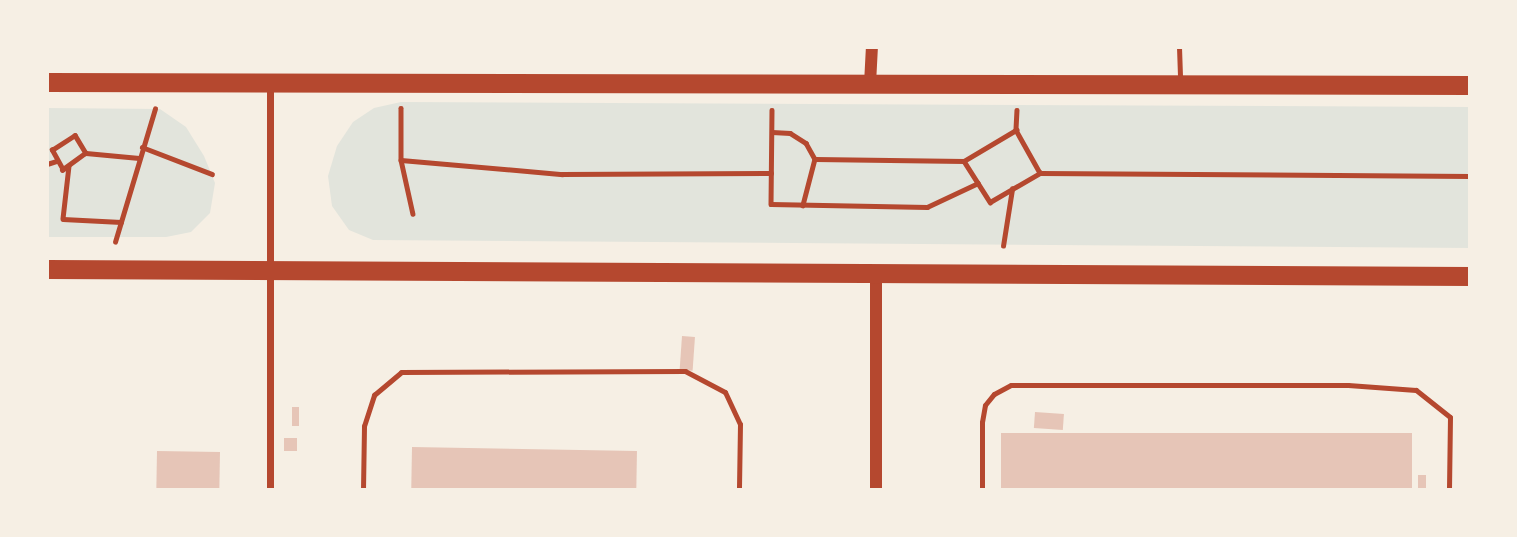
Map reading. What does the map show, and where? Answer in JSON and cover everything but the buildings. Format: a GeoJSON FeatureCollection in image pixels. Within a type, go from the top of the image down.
{"type":"FeatureCollection","features":[{"type":"Feature","properties":{"kind":"highway"},"geometry":{"type":"LineString","coordinates":[[47,82],[1470,85]]}},
{"type":"Feature","properties":{"kind":"highway"},"geometry":{"type":"LineString","coordinates":[[47,269],[1470,276]]}},
{"type":"Feature","properties":{"kind":"street"},"geometry":{"type":"LineString","coordinates":[[870,84],[872,47]]}},
{"type":"Feature","properties":{"kind":"street"},"geometry":{"type":"LineString","coordinates":[[270,82],[270,490]]}},
{"type":"Feature","properties":{"kind":"street"},"geometry":{"type":"LineString","coordinates":[[876,273],[876,490]]}},
{"type":"Feature","properties":{"kind":"lane"},"geometry":{"type":"LineString","coordinates":[[1179,47],[1180,85]]}},
{"type":"Feature","properties":{"kind":"lane"},"geometry":{"type":"LineString","coordinates":[[363,490],[364,426],[374,395],[401,372],[685,371],[725,392],[740,424],[739,490]]}},
{"type":"Feature","properties":{"kind":"lane"},"geometry":{"type":"LineString","coordinates":[[982,490],[982,422],[985,405],[994,394],[1011,385],[1348,385],[1416,390],[1450,417],[1449,490]]}},
{"type":"Feature","properties":{"kind":"path"},"geometry":{"type":"LineString","coordinates":[[107,269],[164,82]]}},
{"type":"Feature","properties":{"kind":"path"},"geometry":{"type":"LineString","coordinates":[[401,83],[401,160],[413,214]]}},
{"type":"Feature","properties":{"kind":"path"},"geometry":{"type":"LineString","coordinates":[[773,84],[771,204],[927,207],[978,183]]}},
{"type":"Feature","properties":{"kind":"path"},"geometry":{"type":"LineString","coordinates":[[815,159],[964,161],[1016,130],[1040,173]]}},
{"type":"Feature","properties":{"kind":"path"},"geometry":{"type":"LineString","coordinates":[[772,132],[790,133],[806,143],[815,159],[803,205]]}},
{"type":"Feature","properties":{"kind":"path"},"geometry":{"type":"LineString","coordinates":[[86,153],[75,135],[52,150],[63,170],[86,153],[139,158]]}},
{"type":"Feature","properties":{"kind":"path"},"geometry":{"type":"LineString","coordinates":[[142,147],[212,174]]}},
{"type":"Feature","properties":{"kind":"path"},"geometry":{"type":"LineString","coordinates":[[401,160],[562,174],[771,173]]}},
{"type":"Feature","properties":{"kind":"path"},"geometry":{"type":"LineString","coordinates":[[47,164],[57,161]]}},
{"type":"Feature","properties":{"kind":"path"},"geometry":{"type":"LineString","coordinates":[[964,161],[990,202],[1040,173],[1470,176]]}},
{"type":"Feature","properties":{"kind":"path"},"geometry":{"type":"LineString","coordinates":[[69,166],[63,219],[121,222]]}},
{"type":"Feature","properties":{"kind":"path"},"geometry":{"type":"LineString","coordinates":[[999,274],[1013,188]]}},
{"type":"Feature","properties":{"kind":"shaded area"},"geometry":{"type":"Polygon","coordinates":[[[401,102],[1470,107],[1470,248],[373,240],[349,230],[332,206],[328,176],[337,146],[353,122],[374,108],[401,102]]]}},
{"type":"Feature","properties":{"kind":"shaded area"},"geometry":{"type":"Polygon","coordinates":[[[47,108],[160,109],[186,127],[204,156],[215,183],[210,213],[191,232],[166,237],[47,237],[47,108]]]}}]}
